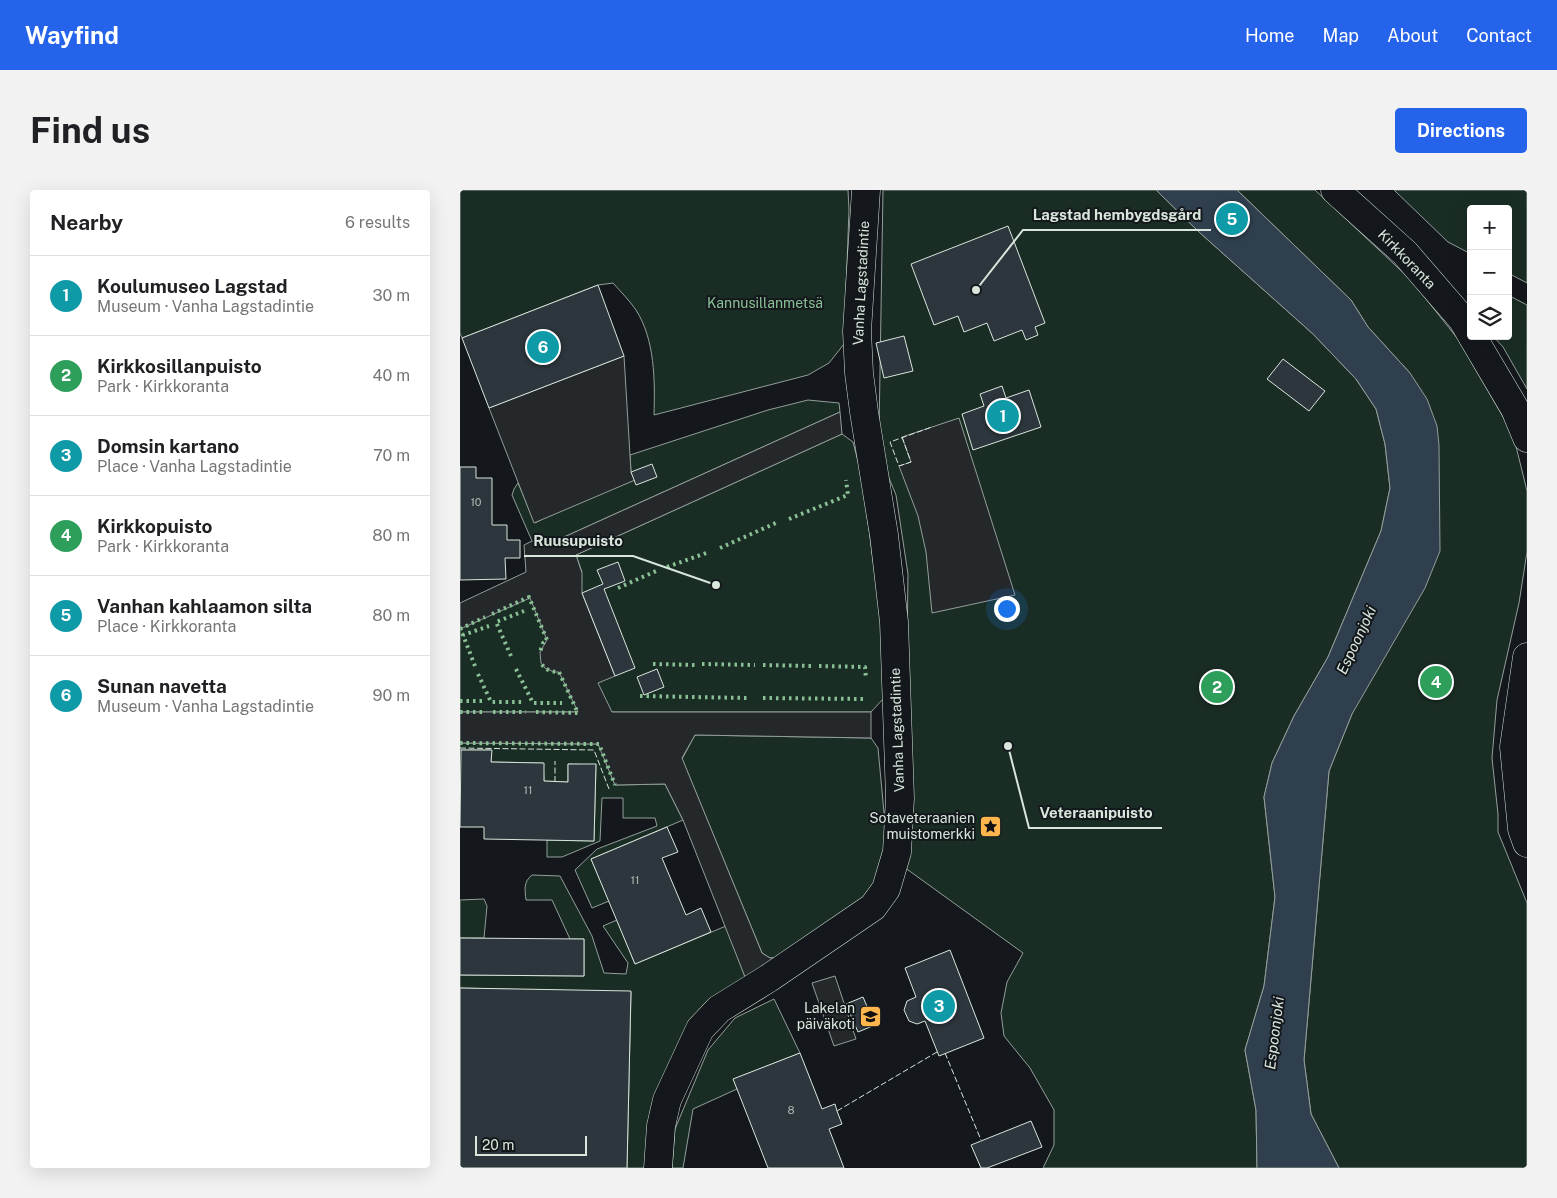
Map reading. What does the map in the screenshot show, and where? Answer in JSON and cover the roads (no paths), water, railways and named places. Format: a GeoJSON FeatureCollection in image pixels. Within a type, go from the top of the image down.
{"type":"FeatureCollection","features":[{"type":"Feature","properties":{"kind":"street","name":"Vanha Lagstadintie"},"geometry":{"type":"LineString","coordinates":[[658,1168],[661,1126],[667,1100],[700,1029],[719,1009],[769,978],[873,907],[886,889],[897,852],[900,798],[894,622],[884,536],[864,412],[857,339],[866,190]]}},
{"type":"Feature","properties":{"kind":"street","name":"Kirkkoranta"},"geometry":{"type":"LineString","coordinates":[[1335,190],[1405,253],[1462,319],[1467,328]]}},
{"type":"Feature","properties":{"kind":"street","name":"Kirkkoranta"},"geometry":{"type":"LineString","coordinates":[[1474,340],[1515,409],[1527,438]]}},
{"type":"Feature","properties":{"kind":"street"},"geometry":{"type":"LineString","coordinates":[[1527,657],[1514,747],[1522,829],[1527,843]]}},
{"type":"Feature","properties":{"kind":"water","name":"Espoonjoki"},"geometry":{"type":"Polygon","coordinates":[[[1156,190],[1237,190],[1351,300],[1368,327],[1410,373],[1427,399],[1437,426],[1439,445],[1440,551],[1425,588],[1352,714],[1329,771],[1304,1060],[1311,1114],[1339,1168],[1257,1168],[1256,1110],[1245,1050],[1264,986],[1275,897],[1264,797],[1272,763],[1294,716],[1328,657],[1381,531],[1390,488],[1385,444],[1376,409],[1356,379],[1313,334],[1199,232],[1156,190]]]}},
{"type":"Feature","properties":{"kind":"place","name":"Vanhan kahlaamon silta"},"geometry":{"type":"Point","coordinates":[1232,219]}},
{"type":"Feature","properties":{"kind":"place","name":"Lagstad hembygdsgård"},"geometry":{"type":"Point","coordinates":[976,290]}},
{"type":"Feature","properties":{"kind":"place","name":"Sunan navetta"},"geometry":{"type":"Point","coordinates":[543,347]}},
{"type":"Feature","properties":{"kind":"place","name":"Koulumuseo Lagstad"},"geometry":{"type":"Point","coordinates":[1003,416]}},
{"type":"Feature","properties":{"kind":"place","name":"Ruusupuisto"},"geometry":{"type":"Point","coordinates":[716,585]}},
{"type":"Feature","properties":{"kind":"place","name":"Kirkkopuisto"},"geometry":{"type":"Point","coordinates":[1436,682]}},
{"type":"Feature","properties":{"kind":"place","name":"Kirkkosillanpuisto"},"geometry":{"type":"Point","coordinates":[1217,687]}},
{"type":"Feature","properties":{"kind":"place","name":"Veteraanipuisto"},"geometry":{"type":"Point","coordinates":[1008,746]}},
{"type":"Feature","properties":{"kind":"place","name":"Sotaveteraanien muistomerkki"},"geometry":{"type":"Point","coordinates":[991,826]}},
{"type":"Feature","properties":{"kind":"place","name":"Domsin kartano"},"geometry":{"type":"Point","coordinates":[939,1006]}},
{"type":"Feature","properties":{"kind":"place","name":"Lakelan päiväkoti"},"geometry":{"type":"Point","coordinates":[871,1016]}},
{"type":"Feature","properties":{"kind":"park label","name":"Kannusillanmetsä"},"geometry":{"type":"Point","coordinates":[765,303]}}]}
